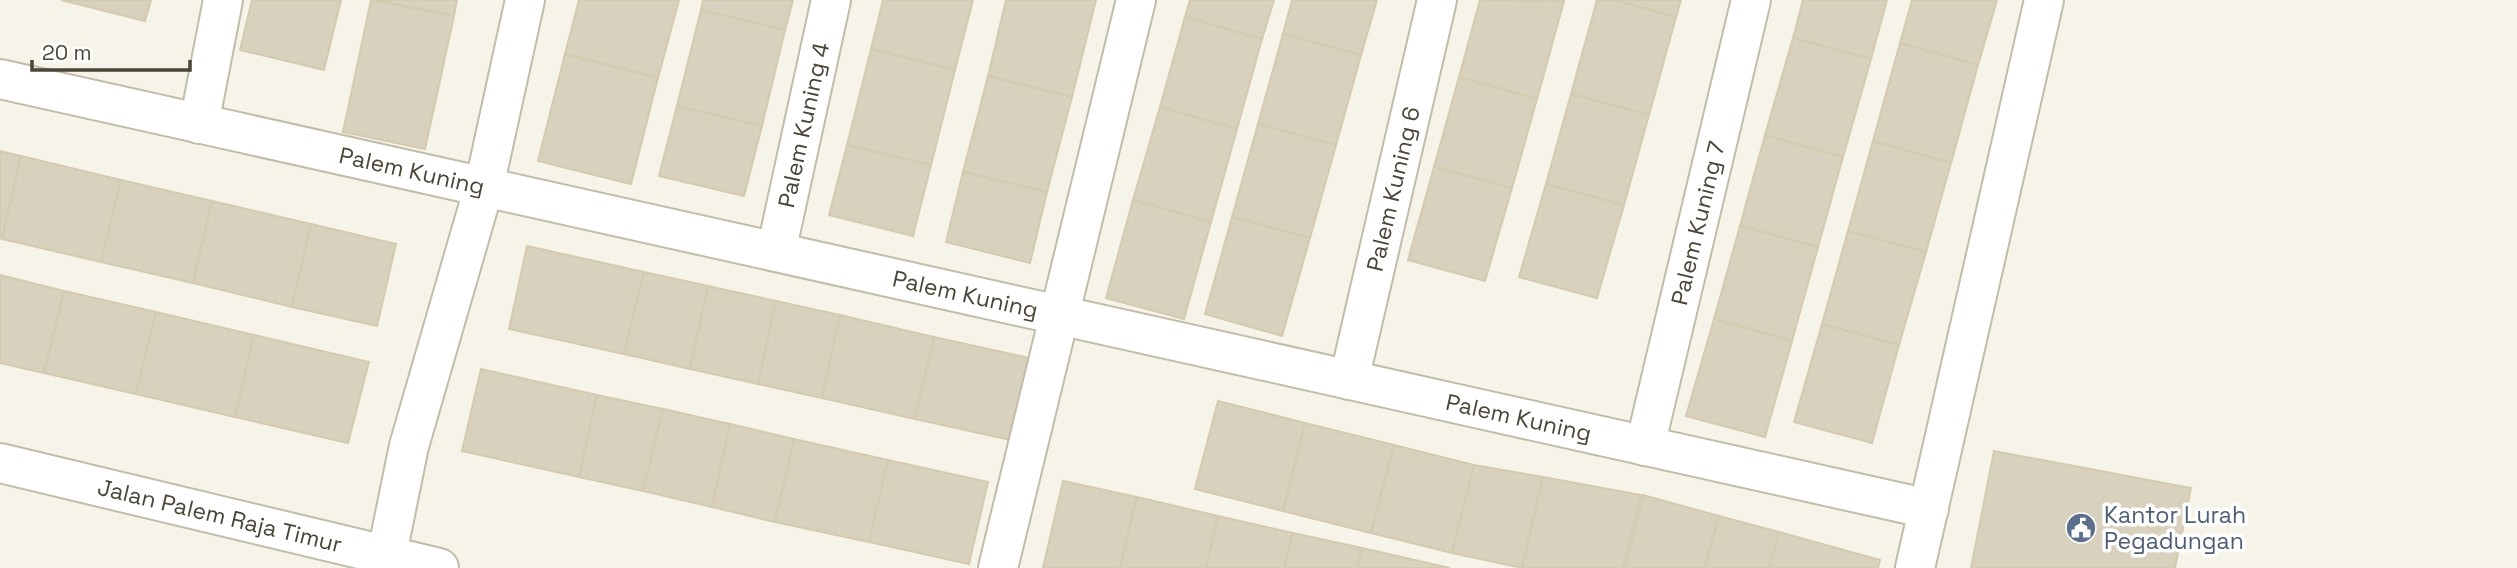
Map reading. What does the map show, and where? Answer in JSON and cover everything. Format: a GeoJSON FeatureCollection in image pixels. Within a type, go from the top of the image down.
{"type":"FeatureCollection","features":[{"type":"Feature","properties":{"kind":"street"},"geometry":{"type":"LineString","coordinates":[[198,124],[223,0]]}},
{"type":"Feature","properties":{"kind":"street"},"geometry":{"type":"LineString","coordinates":[[386,562],[409,446],[484,187],[525,0]]}},
{"type":"Feature","properties":{"kind":"street","name":"Palem Kuning 4"},"geometry":{"type":"LineString","coordinates":[[776,252],[831,0]]}},
{"type":"Feature","properties":{"kind":"street"},"geometry":{"type":"LineString","coordinates":[[998,568],[1062,316],[1136,0]]}},
{"type":"Feature","properties":{"kind":"street","name":"Palem Kuning 6"},"geometry":{"type":"LineString","coordinates":[[1349,380],[1437,0]]}},
{"type":"Feature","properties":{"kind":"street","name":"Palem Kuning 7"},"geometry":{"type":"LineString","coordinates":[[1645,446],[1751,0]]}},
{"type":"Feature","properties":{"kind":"street"},"geometry":{"type":"LineString","coordinates":[[1915,568],[2044,0]]}},
{"type":"Feature","properties":{"kind":"street","name":"Palem Kuning"},"geometry":{"type":"LineString","coordinates":[[0,79],[1929,509]]}},
{"type":"Feature","properties":{"kind":"street","name":"Jalan Palem Raja Timur"},"geometry":{"type":"LineString","coordinates":[[0,463],[386,562],[439,568]]}},
{"type":"Feature","properties":{"kind":"building"},"geometry":{"type":"Polygon","coordinates":[[[61,0],[151,0],[145,21],[61,0]]]}},
{"type":"Feature","properties":{"kind":"building"},"geometry":{"type":"Polygon","coordinates":[[[252,0],[341,0],[324,70],[240,50],[252,0]]]}},
{"type":"Feature","properties":{"kind":"building"},"geometry":{"type":"Polygon","coordinates":[[[371,0],[454,16],[425,149],[343,132],[371,0]]]}},
{"type":"Feature","properties":{"kind":"building"},"geometry":{"type":"Polygon","coordinates":[[[377,0],[457,0],[454,16],[377,0]]]}},
{"type":"Feature","properties":{"kind":"building"},"geometry":{"type":"Polygon","coordinates":[[[579,0],[679,0],[658,78],[565,54],[579,0]]]}},
{"type":"Feature","properties":{"kind":"building"},"geometry":{"type":"Polygon","coordinates":[[[703,0],[793,0],[785,30],[701,10],[703,0]]]}},
{"type":"Feature","properties":{"kind":"building"},"geometry":{"type":"Polygon","coordinates":[[[883,0],[973,0],[955,70],[871,49],[883,0]]]}},
{"type":"Feature","properties":{"kind":"building"},"geometry":{"type":"Polygon","coordinates":[[[1006,0],[1096,0],[1072,97],[988,76],[1006,0]]]}},
{"type":"Feature","properties":{"kind":"building"},"geometry":{"type":"Polygon","coordinates":[[[1190,0],[1274,0],[1262,39],[1185,17],[1190,0]]]}},
{"type":"Feature","properties":{"kind":"building"},"geometry":{"type":"Polygon","coordinates":[[[1292,0],[1377,0],[1361,55],[1283,34],[1292,0]]]}},
{"type":"Feature","properties":{"kind":"building"},"geometry":{"type":"Polygon","coordinates":[[[1480,0],[1564,1],[1537,99],[1459,77],[1480,0]]]}},
{"type":"Feature","properties":{"kind":"building"},"geometry":{"type":"Polygon","coordinates":[[[1597,0],[1615,0],[1676,17],[1649,115],[1571,94],[1597,0]]]}},
{"type":"Feature","properties":{"kind":"building"},"geometry":{"type":"Polygon","coordinates":[[[1615,0],[1681,0],[1676,17],[1615,0]]]}},
{"type":"Feature","properties":{"kind":"building"},"geometry":{"type":"Polygon","coordinates":[[[1803,0],[1887,0],[1871,59],[1793,38],[1803,0]]]}},
{"type":"Feature","properties":{"kind":"building"},"geometry":{"type":"Polygon","coordinates":[[[1912,0],[1997,0],[1978,65],[1900,43],[1912,0]]]}},
{"type":"Feature","properties":{"kind":"building"},"geometry":{"type":"Polygon","coordinates":[[[701,10],[785,30],[762,126],[677,106],[701,10]]]}},
{"type":"Feature","properties":{"kind":"building"},"geometry":{"type":"Polygon","coordinates":[[[1185,17],[1262,39],[1237,129],[1160,107],[1185,17]]]}},
{"type":"Feature","properties":{"kind":"building"},"geometry":{"type":"Polygon","coordinates":[[[1283,34],[1361,55],[1336,145],[1258,124],[1283,34]]]}},
{"type":"Feature","properties":{"kind":"building"},"geometry":{"type":"Polygon","coordinates":[[[1793,38],[1871,59],[1843,157],[1765,135],[1793,38]]]}},
{"type":"Feature","properties":{"kind":"building"},"geometry":{"type":"Polygon","coordinates":[[[1900,43],[1978,65],[1951,163],[1873,141],[1900,43]]]}},
{"type":"Feature","properties":{"kind":"building"},"geometry":{"type":"Polygon","coordinates":[[[871,49],[955,70],[931,165],[847,145],[871,49]]]}},
{"type":"Feature","properties":{"kind":"building"},"geometry":{"type":"Polygon","coordinates":[[[565,54],[658,78],[631,184],[538,161],[565,54]]]}},
{"type":"Feature","properties":{"kind":"building"},"geometry":{"type":"Polygon","coordinates":[[[988,76],[1072,97],[1047,192],[963,172],[988,76]]]}},
{"type":"Feature","properties":{"kind":"building"},"geometry":{"type":"Polygon","coordinates":[[[1459,77],[1537,99],[1512,188],[1434,167],[1459,77]]]}},
{"type":"Feature","properties":{"kind":"building"},"geometry":{"type":"Polygon","coordinates":[[[1571,94],[1649,115],[1624,205],[1546,184],[1571,94]]]}},
{"type":"Feature","properties":{"kind":"building"},"geometry":{"type":"Polygon","coordinates":[[[677,106],[762,126],[744,196],[659,176],[677,106]]]}},
{"type":"Feature","properties":{"kind":"building"},"geometry":{"type":"Polygon","coordinates":[[[1160,107],[1237,129],[1211,222],[1133,200],[1160,107]]]}},
{"type":"Feature","properties":{"kind":"building"},"geometry":{"type":"Polygon","coordinates":[[[1258,124],[1336,145],[1310,238],[1232,217],[1258,124]]]}},
{"type":"Feature","properties":{"kind":"building"},"geometry":{"type":"Polygon","coordinates":[[[1765,135],[1843,157],[1818,247],[1740,226],[1765,135]]]}},
{"type":"Feature","properties":{"kind":"building"},"geometry":{"type":"Polygon","coordinates":[[[1873,141],[1951,163],[1926,252],[1848,231],[1873,141]]]}},
{"type":"Feature","properties":{"kind":"building"},"geometry":{"type":"Polygon","coordinates":[[[847,145],[931,165],[913,236],[829,215],[847,145]]]}},
{"type":"Feature","properties":{"kind":"building"},"geometry":{"type":"Polygon","coordinates":[[[0,151],[21,156],[2,239],[0,238],[0,151]]]}},
{"type":"Feature","properties":{"kind":"building"},"geometry":{"type":"Polygon","coordinates":[[[21,156],[121,180],[101,262],[2,239],[21,156]]]}},
{"type":"Feature","properties":{"kind":"building"},"geometry":{"type":"Polygon","coordinates":[[[1434,167],[1512,188],[1485,281],[1408,260],[1434,167]]]}},
{"type":"Feature","properties":{"kind":"building"},"geometry":{"type":"Polygon","coordinates":[[[963,172],[1047,192],[1030,263],[946,242],[963,172]]]}},
{"type":"Feature","properties":{"kind":"building"},"geometry":{"type":"Polygon","coordinates":[[[121,180],[212,201],[193,283],[101,262],[121,180]]]}},
{"type":"Feature","properties":{"kind":"building"},"geometry":{"type":"Polygon","coordinates":[[[1546,184],[1624,205],[1597,298],[1519,277],[1546,184]]]}},
{"type":"Feature","properties":{"kind":"building"},"geometry":{"type":"Polygon","coordinates":[[[1133,200],[1211,222],[1184,319],[1106,298],[1133,200]]]}},
{"type":"Feature","properties":{"kind":"building"},"geometry":{"type":"Polygon","coordinates":[[[212,201],[311,224],[292,307],[193,283],[212,201]]]}},
{"type":"Feature","properties":{"kind":"building"},"geometry":{"type":"Polygon","coordinates":[[[1232,217],[1310,238],[1282,336],[1205,314],[1232,217]]]}},
{"type":"Feature","properties":{"kind":"building"},"geometry":{"type":"Polygon","coordinates":[[[311,224],[396,244],[377,326],[292,307],[311,224]]]}},
{"type":"Feature","properties":{"kind":"building"},"geometry":{"type":"Polygon","coordinates":[[[1740,226],[1818,247],[1792,341],[1714,319],[1740,226]]]}},
{"type":"Feature","properties":{"kind":"building"},"geometry":{"type":"Polygon","coordinates":[[[1848,231],[1926,252],[1899,345],[1822,324],[1848,231]]]}},
{"type":"Feature","properties":{"kind":"building"},"geometry":{"type":"Polygon","coordinates":[[[527,246],[644,272],[624,354],[509,329],[527,246]]]}},
{"type":"Feature","properties":{"kind":"building"},"geometry":{"type":"Polygon","coordinates":[[[644,272],[708,286],[690,369],[624,354],[644,272]]]}},
{"type":"Feature","properties":{"kind":"building"},"geometry":{"type":"Polygon","coordinates":[[[0,275],[64,291],[44,373],[0,363],[0,275]]]}},
{"type":"Feature","properties":{"kind":"building"},"geometry":{"type":"Polygon","coordinates":[[[708,286],[776,301],[758,384],[690,369],[708,286]]]}},
{"type":"Feature","properties":{"kind":"building"},"geometry":{"type":"Polygon","coordinates":[[[64,291],[156,312],[136,394],[44,373],[64,291]]]}},
{"type":"Feature","properties":{"kind":"building"},"geometry":{"type":"Polygon","coordinates":[[[776,301],[840,315],[822,398],[758,384],[776,301]]]}},
{"type":"Feature","properties":{"kind":"building"},"geometry":{"type":"Polygon","coordinates":[[[156,312],[254,335],[235,417],[136,394],[156,312]]]}},
{"type":"Feature","properties":{"kind":"building"},"geometry":{"type":"Polygon","coordinates":[[[840,315],[934,337],[915,419],[822,398],[840,315]]]}},
{"type":"Feature","properties":{"kind":"building"},"geometry":{"type":"Polygon","coordinates":[[[1714,319],[1792,341],[1765,437],[1686,416],[1714,319]]]}},
{"type":"Feature","properties":{"kind":"building"},"geometry":{"type":"Polygon","coordinates":[[[1822,324],[1899,345],[1872,443],[1794,422],[1822,324]]]}},
{"type":"Feature","properties":{"kind":"building"},"geometry":{"type":"Polygon","coordinates":[[[254,335],[369,362],[348,443],[235,417],[254,335]]]}},
{"type":"Feature","properties":{"kind":"building"},"geometry":{"type":"Polygon","coordinates":[[[934,337],[1034,359],[1015,441],[915,419],[934,337]]]}},
{"type":"Feature","properties":{"kind":"building"},"geometry":{"type":"Polygon","coordinates":[[[481,369],[597,395],[579,477],[462,451],[481,369]]]}},
{"type":"Feature","properties":{"kind":"building"},"geometry":{"type":"Polygon","coordinates":[[[597,395],[663,409],[643,491],[579,477],[597,395]]]}},
{"type":"Feature","properties":{"kind":"building"},"geometry":{"type":"Polygon","coordinates":[[[1218,401],[1305,423],[1283,511],[1195,489],[1218,401]]]}},
{"type":"Feature","properties":{"kind":"building"},"geometry":{"type":"Polygon","coordinates":[[[663,409],[730,424],[712,507],[643,491],[663,409]]]}},
{"type":"Feature","properties":{"kind":"building"},"geometry":{"type":"Polygon","coordinates":[[[1305,423],[1394,445],[1371,533],[1283,511],[1305,423]]]}},
{"type":"Feature","properties":{"kind":"building"},"geometry":{"type":"Polygon","coordinates":[[[730,424],[794,439],[775,522],[712,507],[730,424]]]}},
{"type":"Feature","properties":{"kind":"building"},"geometry":{"type":"Polygon","coordinates":[[[794,439],[888,460],[869,542],[775,522],[794,439]]]}},
{"type":"Feature","properties":{"kind":"building"},"geometry":{"type":"Polygon","coordinates":[[[1394,445],[1474,465],[1452,553],[1371,533],[1394,445]]]}},
{"type":"Feature","properties":{"kind":"building","name":"Kantor Lurah Pegadungan"},"geometry":{"type":"Polygon","coordinates":[[[1994,451],[2191,488],[2175,568],[1971,568],[1994,451]]]}},
{"type":"Feature","properties":{"kind":"building"},"geometry":{"type":"Polygon","coordinates":[[[888,460],[988,482],[969,564],[869,542],[888,460]]]}},
{"type":"Feature","properties":{"kind":"building"},"geometry":{"type":"Polygon","coordinates":[[[1474,465],[1543,477],[1522,568],[1452,553],[1474,465]]]}},
{"type":"Feature","properties":{"kind":"building"},"geometry":{"type":"Polygon","coordinates":[[[1543,477],[1641,495],[1623,568],[1522,568],[1543,477]]]}},
{"type":"Feature","properties":{"kind":"building"},"geometry":{"type":"Polygon","coordinates":[[[1063,481],[1137,497],[1120,568],[1043,568],[1063,481]]]}},
{"type":"Feature","properties":{"kind":"building"},"geometry":{"type":"Polygon","coordinates":[[[1643,495],[1719,516],[1705,568],[1625,568],[1643,495]]]}},
{"type":"Feature","properties":{"kind":"building"},"geometry":{"type":"Polygon","coordinates":[[[1137,497],[1218,516],[1206,568],[1120,568],[1137,497]]]}},
{"type":"Feature","properties":{"kind":"building"},"geometry":{"type":"Polygon","coordinates":[[[1218,516],[1293,533],[1284,568],[1206,568],[1218,516]]]}},
{"type":"Feature","properties":{"kind":"building"},"geometry":{"type":"Polygon","coordinates":[[[1719,516],[1779,532],[1769,568],[1705,568],[1719,516]]]}},
{"type":"Feature","properties":{"kind":"building"},"geometry":{"type":"Polygon","coordinates":[[[1779,532],[1880,560],[1878,568],[1769,568],[1779,532]]]}},
{"type":"Feature","properties":{"kind":"building"},"geometry":{"type":"Polygon","coordinates":[[[1293,533],[1362,548],[1357,568],[1284,568],[1293,533]]]}},
{"type":"Feature","properties":{"kind":"building"},"geometry":{"type":"Polygon","coordinates":[[[1362,548],[1450,568],[1357,568],[1362,548]]]}},
{"type":"Feature","properties":{"kind":"place","name":"Kantor Lurah Pegadungan"},"geometry":{"type":"Point","coordinates":[2081,528]}}]}
